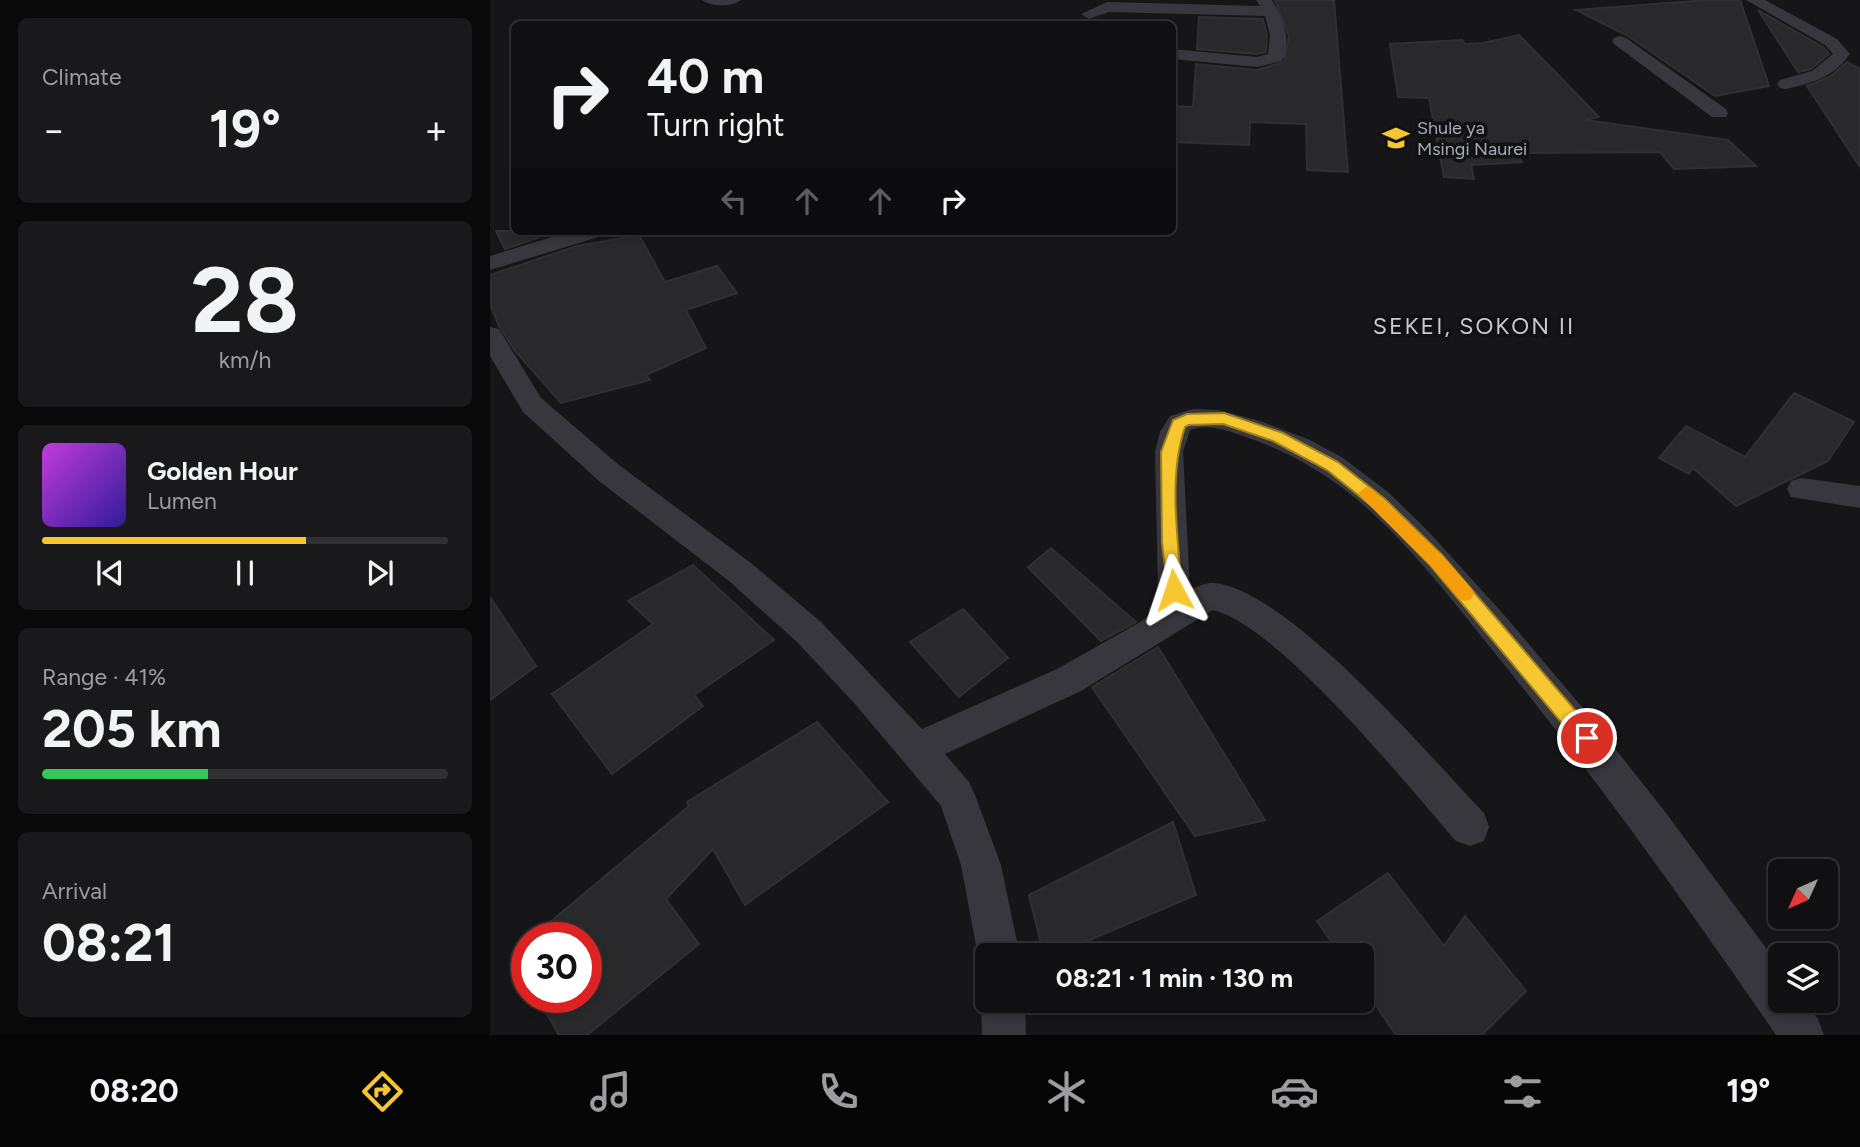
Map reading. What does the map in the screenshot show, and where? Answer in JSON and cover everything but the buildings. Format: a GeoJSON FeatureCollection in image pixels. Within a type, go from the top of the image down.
{"type":"FeatureCollection","features":[{"type":"Feature","properties":{"kind":"street"},"geometry":{"type":"LineString","coordinates":[[710,0],[733,0]]}},
{"type":"Feature","properties":{"kind":"street"},"geometry":{"type":"LineString","coordinates":[[1754,0],[1831,42],[1842,54],[1835,65],[1824,74],[1786,84]]}},
{"type":"Feature","properties":{"kind":"street"},"geometry":{"type":"LineString","coordinates":[[1089,14],[1107,7],[1267,5],[1279,41],[1276,57],[1268,61],[1176,54]]}},
{"type":"Feature","properties":{"kind":"street"},"geometry":{"type":"LineString","coordinates":[[1620,41],[1719,113]]}},
{"type":"Feature","properties":{"kind":"street"},"geometry":{"type":"LineString","coordinates":[[490,263],[581,235]]}},
{"type":"Feature","properties":{"kind":"street"},"geometry":{"type":"LineString","coordinates":[[490,335],[532,405],[609,473],[740,572],[809,632],[917,749],[956,796],[981,865],[996,943]]}},
{"type":"Feature","properties":{"kind":"street"},"geometry":{"type":"LineString","coordinates":[[1170,617],[1174,590],[1170,542],[1169,452],[1178,424],[1187,419],[1224,419],[1278,437],[1332,466],[1380,504],[1436,560],[1572,719],[1663,838],[1802,1035]]}},
{"type":"Feature","properties":{"kind":"street"},"geometry":{"type":"LineString","coordinates":[[1801,489],[1860,497]]}},
{"type":"Feature","properties":{"kind":"street"},"geometry":{"type":"LineString","coordinates":[[917,749],[1069,680],[1154,631],[1170,617],[1213,595],[1230,599],[1249,609],[1309,656],[1470,827]]}},
{"type":"Feature","properties":{"kind":"street"},"geometry":{"type":"LineString","coordinates":[[1003,1013],[1004,1035]]}},
{"type":"Feature","properties":{"kind":"slow traffic"},"geometry":{"type":"LineString","coordinates":[[1366,493],[1436,560],[1465,593]]}},
{"type":"Feature","properties":{"kind":"place","name":"Shule ya Msingi Naurei"},"geometry":{"type":"Point","coordinates":[1396,138]}},
{"type":"Feature","properties":{"kind":"district","name":"SEKEI, SOKON II"},"geometry":{"type":"Point","coordinates":[1474,326]}},
{"type":"Feature","properties":{"kind":"route"},"geometry":{"type":"LineString","coordinates":[[1174,590],[1170,542],[1169,452],[1178,424],[1187,419],[1224,419],[1278,437],[1332,466],[1380,504],[1436,560],[1587,738]]}}]}
